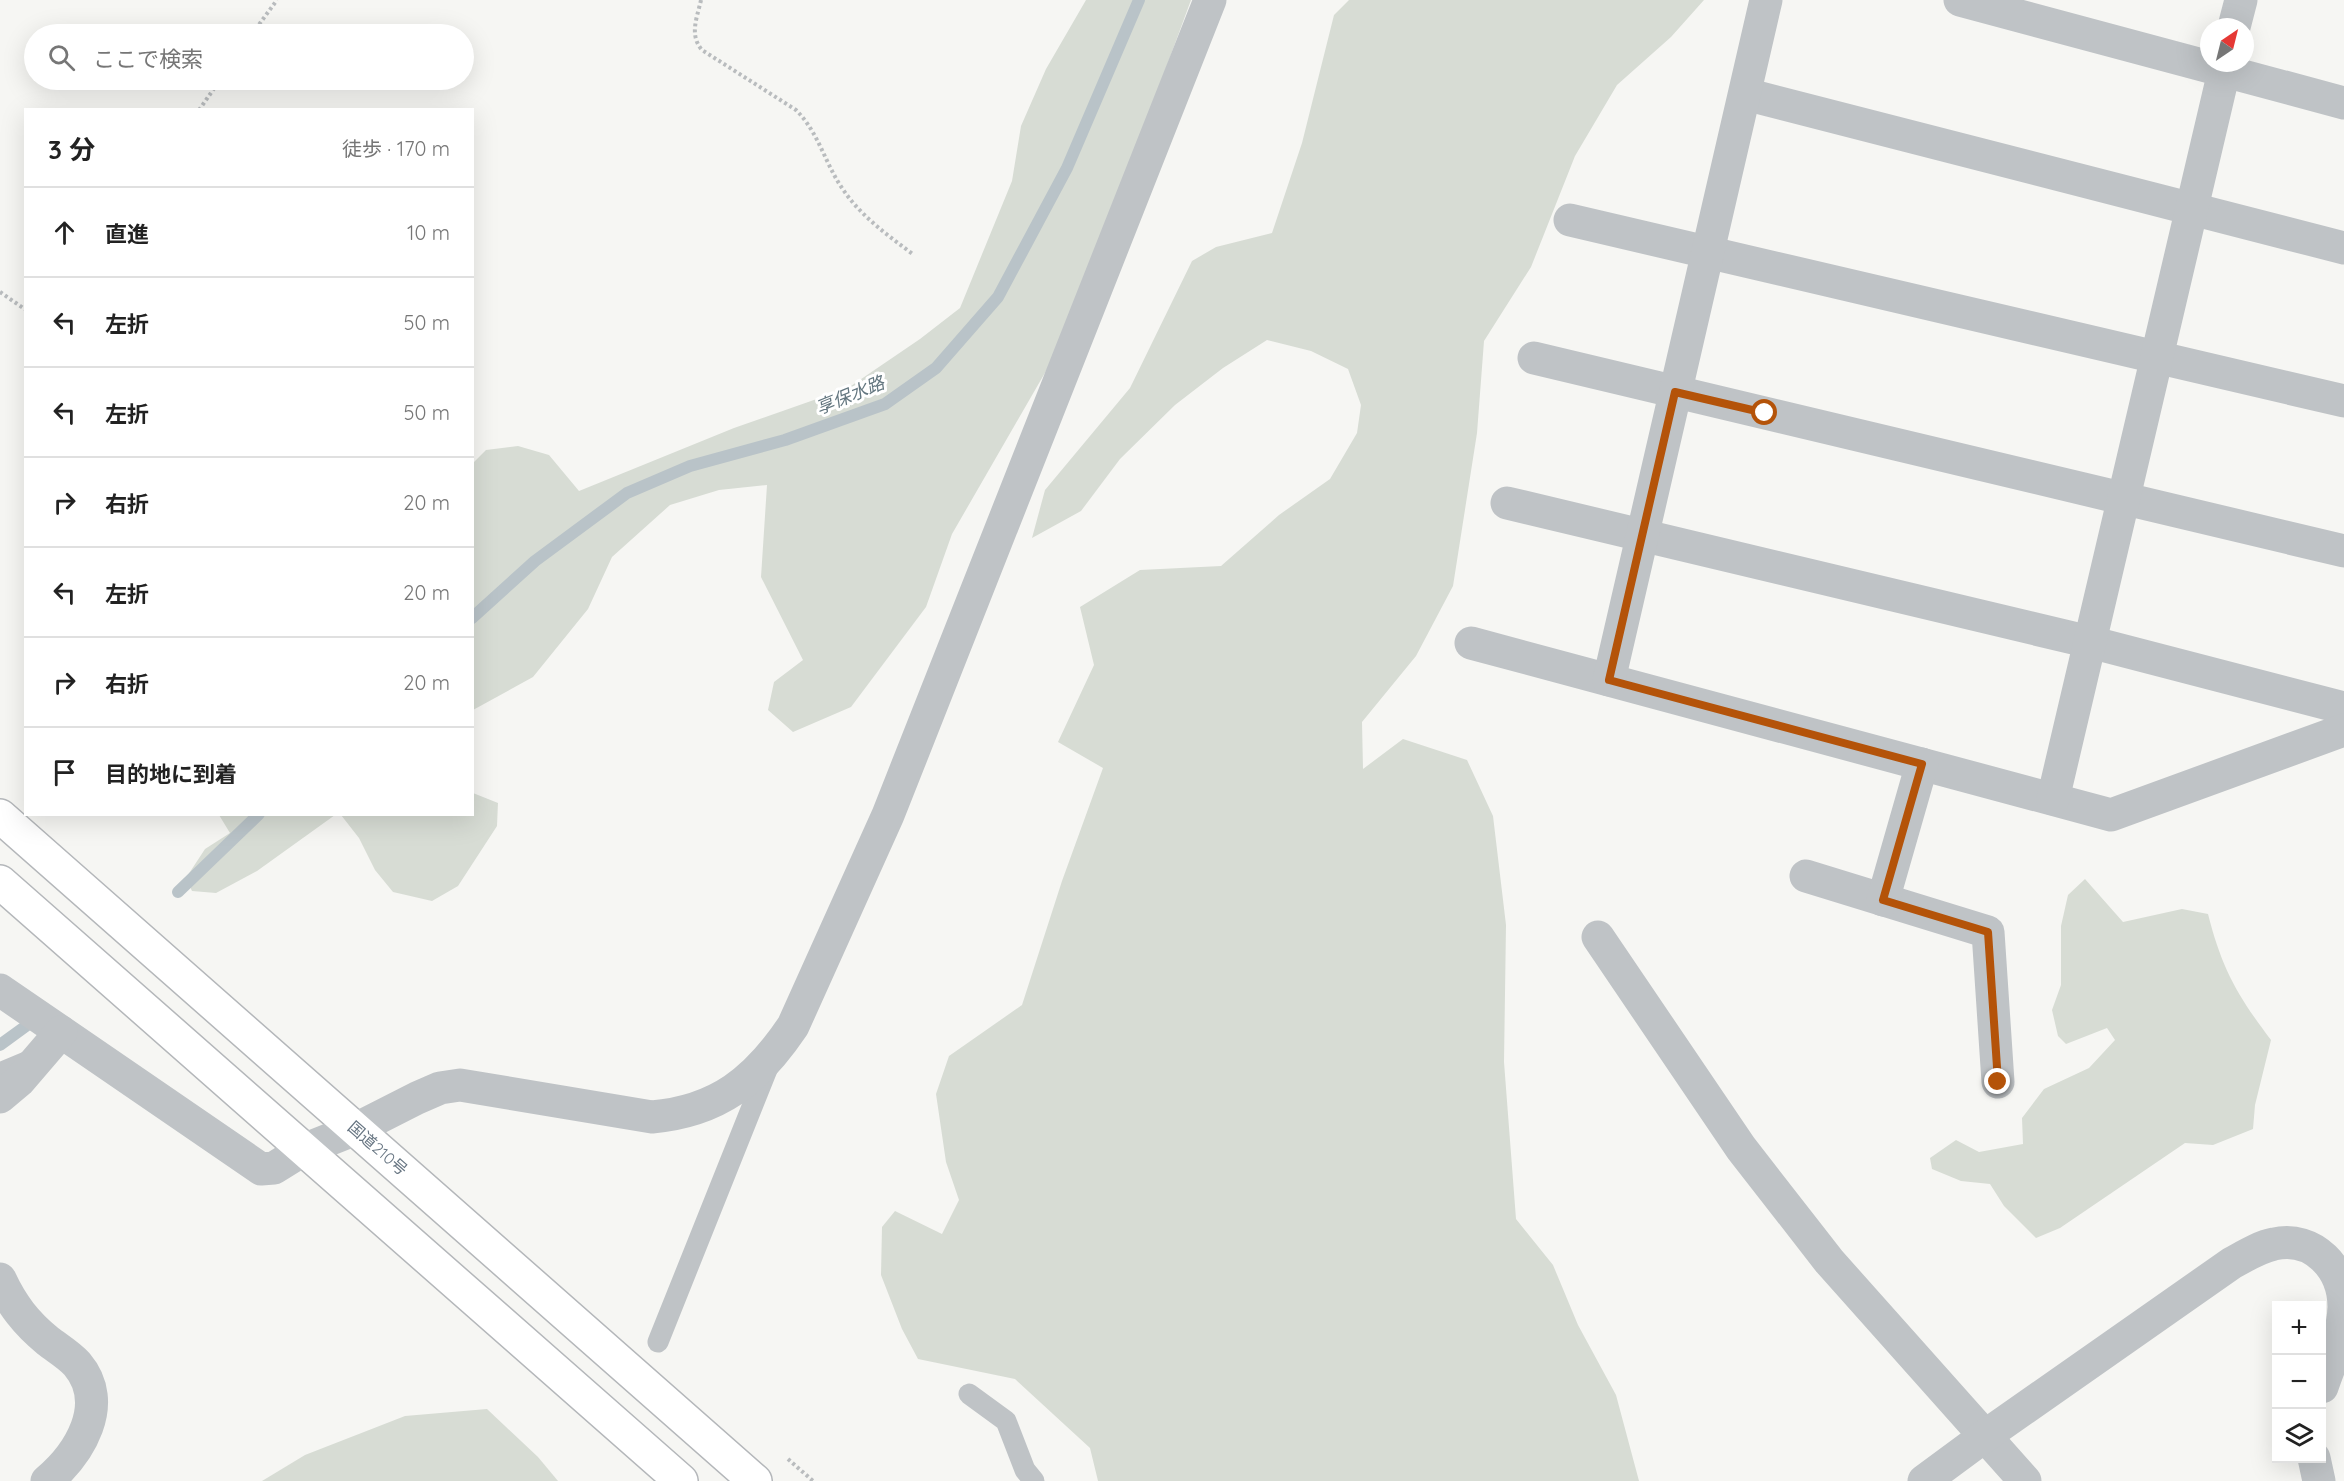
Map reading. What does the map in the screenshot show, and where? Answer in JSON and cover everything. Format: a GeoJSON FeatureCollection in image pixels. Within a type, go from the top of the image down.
{"type":"FeatureCollection","features":[{"type":"Feature","properties":{"kind":"highway","name":"国道210号"},"geometry":{"type":"LineString","coordinates":[[0,816],[755,1481]]}},
{"type":"Feature","properties":{"kind":"highway"},"geometry":{"type":"LineString","coordinates":[[0,882],[681,1481]]}},
{"type":"Feature","properties":{"kind":"street"},"geometry":{"type":"LineString","coordinates":[[0,990],[51,1044],[261,1169],[274,1168],[303,1150],[356,1129],[441,1088],[460,1086],[652,1117],[683,1114],[711,1103],[742,1084],[771,1058],[793,1026],[888,815],[1210,0]]}},
{"type":"Feature","properties":{"kind":"street"},"geometry":{"type":"LineString","coordinates":[[1609,680],[1766,0]]}},
{"type":"Feature","properties":{"kind":"street"},"geometry":{"type":"LineString","coordinates":[[1960,0],[2200,61]]}},
{"type":"Feature","properties":{"kind":"street"},"geometry":{"type":"LineString","coordinates":[[2237,18],[2241,0]]}},
{"type":"Feature","properties":{"kind":"street"},"geometry":{"type":"LineString","coordinates":[[2053,799],[2224,72]]}},
{"type":"Feature","properties":{"kind":"street"},"geometry":{"type":"LineString","coordinates":[[2242,72],[2344,103]]}},
{"type":"Feature","properties":{"kind":"street"},"geometry":{"type":"LineString","coordinates":[[1745,94],[2344,248]]}},
{"type":"Feature","properties":{"kind":"street"},"geometry":{"type":"LineString","coordinates":[[1570,220],[2344,401]]}},
{"type":"Feature","properties":{"kind":"street"},"geometry":{"type":"LineString","coordinates":[[1534,357],[2344,552]]}},
{"type":"Feature","properties":{"kind":"street"},"geometry":{"type":"LineString","coordinates":[[1507,503],[2090,642],[2344,708]]}},
{"type":"Feature","properties":{"kind":"street"},"geometry":{"type":"LineString","coordinates":[[1471,643],[2111,815],[2344,730]]}},
{"type":"Feature","properties":{"kind":"street"},"geometry":{"type":"LineString","coordinates":[[1883,900],[1922,764]]}},
{"type":"Feature","properties":{"kind":"street"},"geometry":{"type":"LineString","coordinates":[[1806,876],[1988,932],[1998,1082]]}},
{"type":"Feature","properties":{"kind":"street"},"geometry":{"type":"LineString","coordinates":[[1598,937],[1741,1148],[1829,1261],[2025,1481]]}},
{"type":"Feature","properties":{"kind":"street"},"geometry":{"type":"LineString","coordinates":[[0,1096],[19,1082],[51,1044]]}},
{"type":"Feature","properties":{"kind":"street"},"geometry":{"type":"LineString","coordinates":[[1924,1481],[1984,1436],[2232,1263],[2273,1244],[2291,1242],[2308,1246],[2323,1255],[2336,1272],[2344,1307],[2342,1330],[2326,1376]]}},
{"type":"Feature","properties":{"kind":"street"},"geometry":{"type":"LineString","coordinates":[[0,1279],[10,1301],[21,1316],[76,1363],[89,1389],[89,1420],[80,1446],[61,1469],[46,1481]]}},
{"type":"Feature","properties":{"kind":"street"},"geometry":{"type":"LineString","coordinates":[[2315,1463],[2319,1481]]}},
{"type":"Feature","properties":{"kind":"lane"},"geometry":{"type":"LineString","coordinates":[[0,1073],[51,1044]]}},
{"type":"Feature","properties":{"kind":"lane"},"geometry":{"type":"LineString","coordinates":[[658,1342],[771,1058]]}},
{"type":"Feature","properties":{"kind":"lane"},"geometry":{"type":"LineString","coordinates":[[969,1394],[1006,1421],[1025,1470],[1034,1481]]}},
{"type":"Feature","properties":{"kind":"path"},"geometry":{"type":"LineString","coordinates":[[259,24],[277,0]]}},
{"type":"Feature","properties":{"kind":"path"},"geometry":{"type":"LineString","coordinates":[[701,0],[694,27],[696,43],[806,120],[834,175],[858,208],[879,229],[914,255]]}},
{"type":"Feature","properties":{"kind":"path"},"geometry":{"type":"LineString","coordinates":[[200,108],[213,90]]}},
{"type":"Feature","properties":{"kind":"path"},"geometry":{"type":"LineString","coordinates":[[0,292],[24,309]]}},
{"type":"Feature","properties":{"kind":"shaded area"},"geometry":{"type":"Polygon","coordinates":[[[1086,0],[1191,0],[1124,182],[1057,352],[952,534],[926,607],[851,707],[793,732],[768,710],[774,682],[803,660],[761,577],[767,485],[719,490],[670,505],[612,557],[588,609],[533,677],[474,709],[474,462],[486,450],[518,446],[549,455],[579,491],[734,428],[848,388],[920,339],[960,308],[1012,181],[1021,126],[1046,69],[1086,0]]]}},
{"type":"Feature","properties":{"kind":"shaded area"},"geometry":{"type":"Polygon","coordinates":[[[1349,0],[1704,0],[1671,37],[1617,85],[1575,156],[1531,267],[1484,341],[1477,433],[1453,586],[1416,656],[1362,722],[1363,769],[1403,739],[1467,760],[1493,816],[1506,925],[1504,1062],[1516,1219],[1553,1265],[1578,1325],[1616,1395],[1639,1481],[1098,1481],[1090,1448],[1015,1379],[918,1359],[902,1329],[881,1275],[882,1227],[895,1211],[942,1234],[959,1200],[946,1162],[936,1094],[949,1056],[1022,1005],[1062,881],[1103,768],[1058,742],[1094,665],[1080,607],[1140,570],[1221,566],[1279,515],[1330,479],[1357,433],[1361,405],[1348,369],[1311,351],[1267,340],[1223,368],[1175,405],[1120,459],[1081,511],[1032,538],[1045,490],[1130,388],[1192,261],[1216,247],[1272,233],[1302,143],[1334,15],[1349,0]]]}},
{"type":"Feature","properties":{"kind":"shaded area"},"geometry":{"type":"Polygon","coordinates":[[[474,793],[498,803],[497,826],[458,886],[432,901],[393,892],[375,870],[359,838],[342,816],[474,816],[474,793]]]}},
{"type":"Feature","properties":{"kind":"shaded area"},"geometry":{"type":"Polygon","coordinates":[[[220,816],[334,816],[257,871],[216,893],[192,891],[186,878],[205,849],[230,833],[220,816]]]}},
{"type":"Feature","properties":{"kind":"shaded area"},"geometry":{"type":"Polygon","coordinates":[[[2085,879],[2123,922],[2182,909],[2208,914],[2219,951],[2232,981],[2271,1040],[2255,1105],[2253,1129],[2213,1145],[2185,1143],[2060,1228],[2036,1238],[2004,1206],[1990,1184],[1961,1181],[1932,1169],[1930,1158],[1956,1140],[1979,1152],[2023,1144],[2022,1118],[2044,1089],[2089,1068],[2115,1040],[2107,1028],[2066,1044],[2058,1036],[2052,1010],[2061,985],[2061,926],[2068,895],[2085,879]]]}},
{"type":"Feature","properties":{"kind":"shaded area"},"geometry":{"type":"Polygon","coordinates":[[[487,1409],[538,1457],[558,1481],[262,1481],[305,1455],[405,1416],[487,1409]]]}},
{"type":"Feature","properties":{"kind":"waterway","name":"享保水路"},"geometry":{"type":"LineString","coordinates":[[474,616],[535,561],[627,493],[690,466],[785,440],[885,404],[936,368],[998,297],[1067,168],[1139,0]]}},
{"type":"Feature","properties":{"kind":"waterway","name":"享保水路"},"geometry":{"type":"LineString","coordinates":[[178,892],[257,816]]}},
{"type":"Feature","properties":{"kind":"waterway","name":"享保水路"},"geometry":{"type":"LineString","coordinates":[[0,1045],[26,1026]]}},
{"type":"Feature","properties":{"kind":"route"},"geometry":{"type":"LineString","coordinates":[[1765,413],[1675,392],[1609,680],[1922,764],[1883,900],[1988,932],[1998,1082]]}}]}
